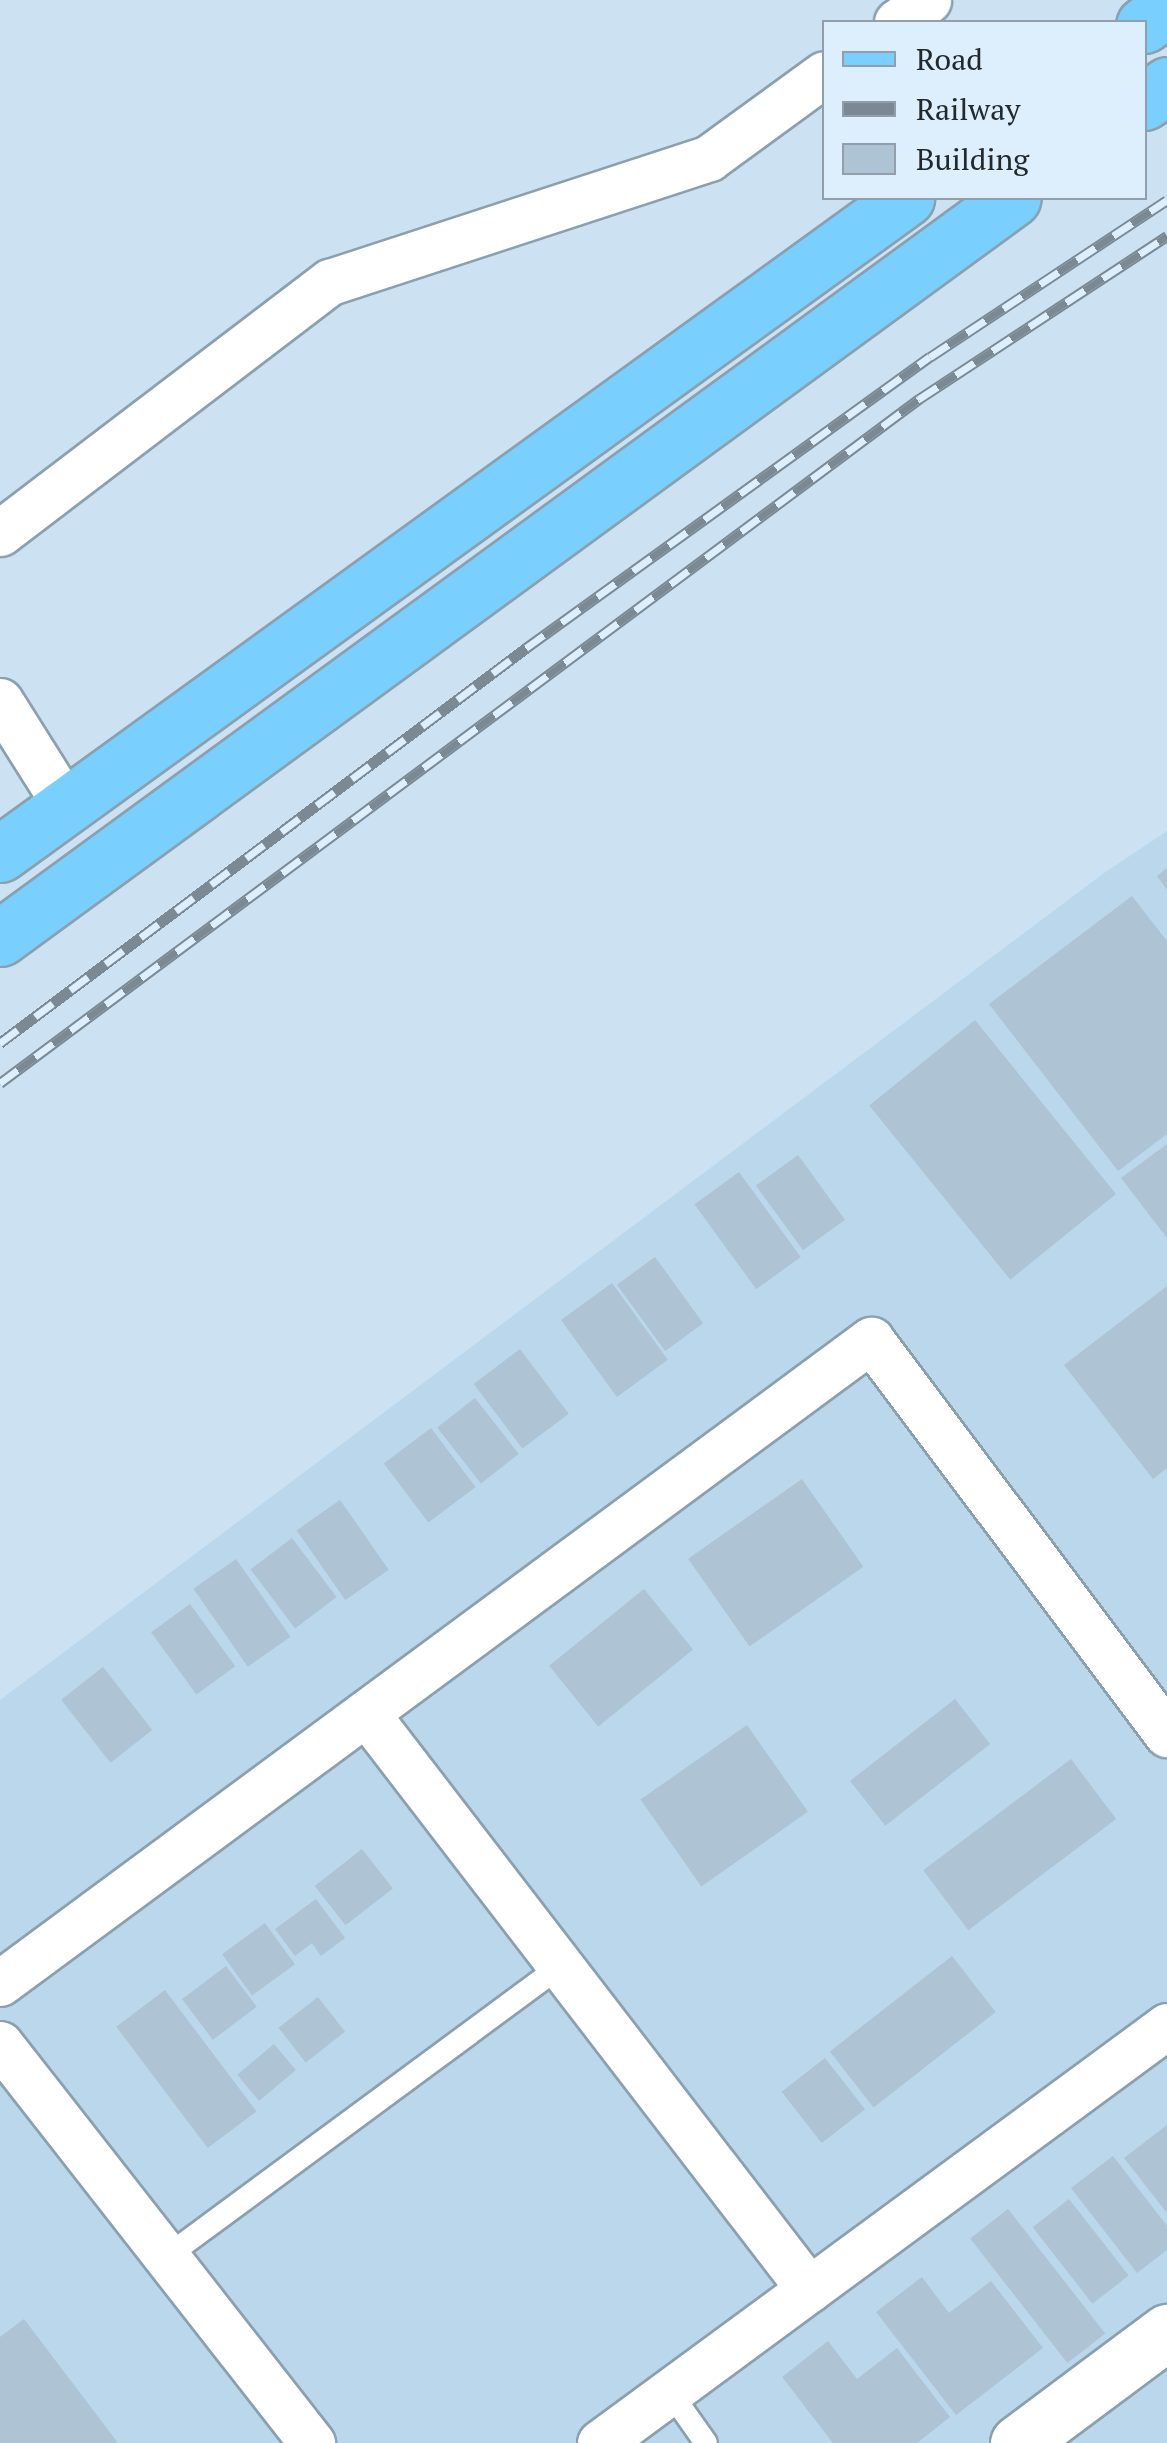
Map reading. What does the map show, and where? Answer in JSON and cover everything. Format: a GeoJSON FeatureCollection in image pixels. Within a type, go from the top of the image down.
{"type":"FeatureCollection","features":[{"type":"Feature","properties":{"kind":"main road"},"geometry":{"type":"LineString","coordinates":[[0,854],[903,200]]}},
{"type":"Feature","properties":{"kind":"main road"},"geometry":{"type":"LineString","coordinates":[[0,938],[1011,200]]}},
{"type":"Feature","properties":{"kind":"street"},"geometry":{"type":"LineString","coordinates":[[899,20],[928,0]]}},
{"type":"Feature","properties":{"kind":"street"},"geometry":{"type":"LineString","coordinates":[[0,533],[330,282],[709,158],[822,75]]}},
{"type":"Feature","properties":{"kind":"street"},"geometry":{"type":"LineString","coordinates":[[0,701],[66,806]]}},
{"type":"Feature","properties":{"kind":"street"},"geometry":{"type":"LineString","coordinates":[[0,1983],[871,1340],[1167,1734]]}},
{"type":"Feature","properties":{"kind":"street"},"geometry":{"type":"LineString","coordinates":[[366,1713],[809,2289]]}},
{"type":"Feature","properties":{"kind":"street"},"geometry":{"type":"LineString","coordinates":[[600,2443],[1167,2026]]}},
{"type":"Feature","properties":{"kind":"street"},"geometry":{"type":"LineString","coordinates":[[0,2044],[312,2443]]}},
{"type":"Feature","properties":{"kind":"street"},"geometry":{"type":"LineString","coordinates":[[1018,2443],[1167,2332]]}},
{"type":"Feature","properties":{"kind":"lane"},"geometry":{"type":"LineString","coordinates":[[166,2257],[560,1966]]}},
{"type":"Feature","properties":{"kind":"lane"},"geometry":{"type":"LineString","coordinates":[[670,2392],[706,2443]]}},
{"type":"Feature","properties":{"kind":"shaded area"},"geometry":{"type":"Polygon","coordinates":[[[1167,831],[1167,2443],[0,2443],[0,1700],[1104,873],[1167,831]]]}},
{"type":"Feature","properties":{"kind":"building"},"geometry":{"type":"Polygon","coordinates":[[[1167,868],[1167,890],[1157,876],[1167,868]]]}},
{"type":"Feature","properties":{"kind":"building"},"geometry":{"type":"Polygon","coordinates":[[[1132,896],[1167,941],[1167,1134],[1118,1171],[989,1004],[1132,896]]]}},
{"type":"Feature","properties":{"kind":"building"},"geometry":{"type":"Polygon","coordinates":[[[975,1020],[1116,1194],[1010,1280],[869,1106],[975,1020]]]}},
{"type":"Feature","properties":{"kind":"building"},"geometry":{"type":"Polygon","coordinates":[[[1167,1144],[1167,1238],[1121,1178],[1167,1144]]]}},
{"type":"Feature","properties":{"kind":"building"},"geometry":{"type":"Polygon","coordinates":[[[798,1155],[845,1220],[803,1250],[756,1186],[798,1155]]]}},
{"type":"Feature","properties":{"kind":"building"},"geometry":{"type":"Polygon","coordinates":[[[739,1172],[801,1257],[756,1289],[695,1204],[739,1172]]]}},
{"type":"Feature","properties":{"kind":"building"},"geometry":{"type":"Polygon","coordinates":[[[655,1257],[703,1323],[665,1351],[617,1285],[655,1257]]]}},
{"type":"Feature","properties":{"kind":"building"},"geometry":{"type":"Polygon","coordinates":[[[612,1283],[668,1360],[617,1397],[561,1320],[612,1283]]]}},
{"type":"Feature","properties":{"kind":"building"},"geometry":{"type":"Polygon","coordinates":[[[1167,1286],[1167,1468],[1153,1479],[1064,1365],[1167,1286]]]}},
{"type":"Feature","properties":{"kind":"building"},"geometry":{"type":"Polygon","coordinates":[[[520,1349],[569,1414],[522,1449],[474,1384],[520,1349]]]}},
{"type":"Feature","properties":{"kind":"building"},"geometry":{"type":"Polygon","coordinates":[[[475,1398],[519,1454],[481,1484],[437,1428],[475,1398]]]}},
{"type":"Feature","properties":{"kind":"building"},"geometry":{"type":"Polygon","coordinates":[[[431,1428],[476,1487],[428,1523],[384,1464],[431,1428]]]}},
{"type":"Feature","properties":{"kind":"building"},"geometry":{"type":"Polygon","coordinates":[[[802,1479],[863,1567],[750,1646],[688,1559],[802,1479]]]}},
{"type":"Feature","properties":{"kind":"building"},"geometry":{"type":"Polygon","coordinates":[[[340,1500],[389,1570],[345,1600],[297,1530],[340,1500]]]}},
{"type":"Feature","properties":{"kind":"building"},"geometry":{"type":"Polygon","coordinates":[[[292,1538],[337,1597],[295,1628],[250,1569],[292,1538]]]}},
{"type":"Feature","properties":{"kind":"building"},"geometry":{"type":"Polygon","coordinates":[[[236,1559],[290,1637],[248,1667],[193,1589],[236,1559]]]}},
{"type":"Feature","properties":{"kind":"building"},"geometry":{"type":"Polygon","coordinates":[[[644,1589],[693,1650],[598,1726],[549,1666],[644,1589]]]}},
{"type":"Feature","properties":{"kind":"building"},"geometry":{"type":"Polygon","coordinates":[[[190,1604],[235,1666],[196,1695],[151,1632],[190,1604]]]}},
{"type":"Feature","properties":{"kind":"building"},"geometry":{"type":"Polygon","coordinates":[[[103,1667],[152,1730],[110,1763],[61,1700],[103,1667]]]}},
{"type":"Feature","properties":{"kind":"building"},"geometry":{"type":"Polygon","coordinates":[[[955,1699],[990,1744],[885,1826],[850,1781],[955,1699]]]}},
{"type":"Feature","properties":{"kind":"building"},"geometry":{"type":"Polygon","coordinates":[[[747,1725],[808,1812],[701,1886],[641,1800],[747,1725]]]}},
{"type":"Feature","properties":{"kind":"building"},"geometry":{"type":"Polygon","coordinates":[[[1071,1759],[1116,1819],[968,1930],[923,1870],[1071,1759]]]}},
{"type":"Feature","properties":{"kind":"building"},"geometry":{"type":"Polygon","coordinates":[[[362,1849],[393,1888],[346,1925],[315,1886],[362,1849]]]}},
{"type":"Feature","properties":{"kind":"building"},"geometry":{"type":"Polygon","coordinates":[[[316,1899],[345,1938],[321,1956],[312,1943],[295,1956],[275,1929],[316,1899]]]}},
{"type":"Feature","properties":{"kind":"building"},"geometry":{"type":"Polygon","coordinates":[[[265,1923],[295,1964],[252,1995],[222,1954],[265,1923]]]}},
{"type":"Feature","properties":{"kind":"building"},"geometry":{"type":"Polygon","coordinates":[[[952,1956],[996,2012],[874,2107],[830,2051],[952,1956]]]}},
{"type":"Feature","properties":{"kind":"building"},"geometry":{"type":"Polygon","coordinates":[[[226,1966],[257,2007],[213,2040],[182,1999],[226,1966]]]}},
{"type":"Feature","properties":{"kind":"building"},"geometry":{"type":"Polygon","coordinates":[[[165,1990],[256,2111],[208,2148],[116,2027],[165,1990]]]}},
{"type":"Feature","properties":{"kind":"building"},"geometry":{"type":"Polygon","coordinates":[[[318,1997],[345,2032],[306,2062],[279,2028],[318,1997]]]}},
{"type":"Feature","properties":{"kind":"building"},"geometry":{"type":"Polygon","coordinates":[[[274,2044],[296,2070],[259,2101],[237,2075],[274,2044]]]}},
{"type":"Feature","properties":{"kind":"building"},"geometry":{"type":"Polygon","coordinates":[[[825,2058],[865,2109],[822,2143],[782,2092],[825,2058]]]}},
{"type":"Feature","properties":{"kind":"building"},"geometry":{"type":"Polygon","coordinates":[[[1167,2125],[1167,2213],[1124,2158],[1167,2125]]]}},
{"type":"Feature","properties":{"kind":"building"},"geometry":{"type":"Polygon","coordinates":[[[1113,2156],[1167,2226],[1167,2250],[1137,2273],[1071,2188],[1113,2156]]]}},
{"type":"Feature","properties":{"kind":"building"},"geometry":{"type":"Polygon","coordinates":[[[1069,2199],[1129,2275],[1092,2304],[1033,2227],[1069,2199]]]}},
{"type":"Feature","properties":{"kind":"building"},"geometry":{"type":"Polygon","coordinates":[[[1008,2209],[1105,2334],[1067,2363],[970,2239],[1008,2209]]]}},
{"type":"Feature","properties":{"kind":"building"},"geometry":{"type":"Polygon","coordinates":[[[922,2277],[949,2313],[991,2281],[1043,2348],[956,2415],[876,2312],[922,2277]]]}},
{"type":"Feature","properties":{"kind":"building"},"geometry":{"type":"Polygon","coordinates":[[[24,2319],[118,2443],[0,2443],[0,2337],[24,2319]]]}},
{"type":"Feature","properties":{"kind":"building"},"geometry":{"type":"Polygon","coordinates":[[[828,2341],[857,2379],[897,2348],[950,2417],[917,2443],[833,2443],[782,2377],[828,2341]]]}},
{"type":"Feature","properties":{"kind":"railway"},"geometry":{"type":"LineString","coordinates":[[0,1043],[526,648],[930,357],[1167,200]]}},
{"type":"Feature","properties":{"kind":"railway"},"geometry":{"type":"LineString","coordinates":[[0,1083],[919,399],[1167,236]]}}]}
